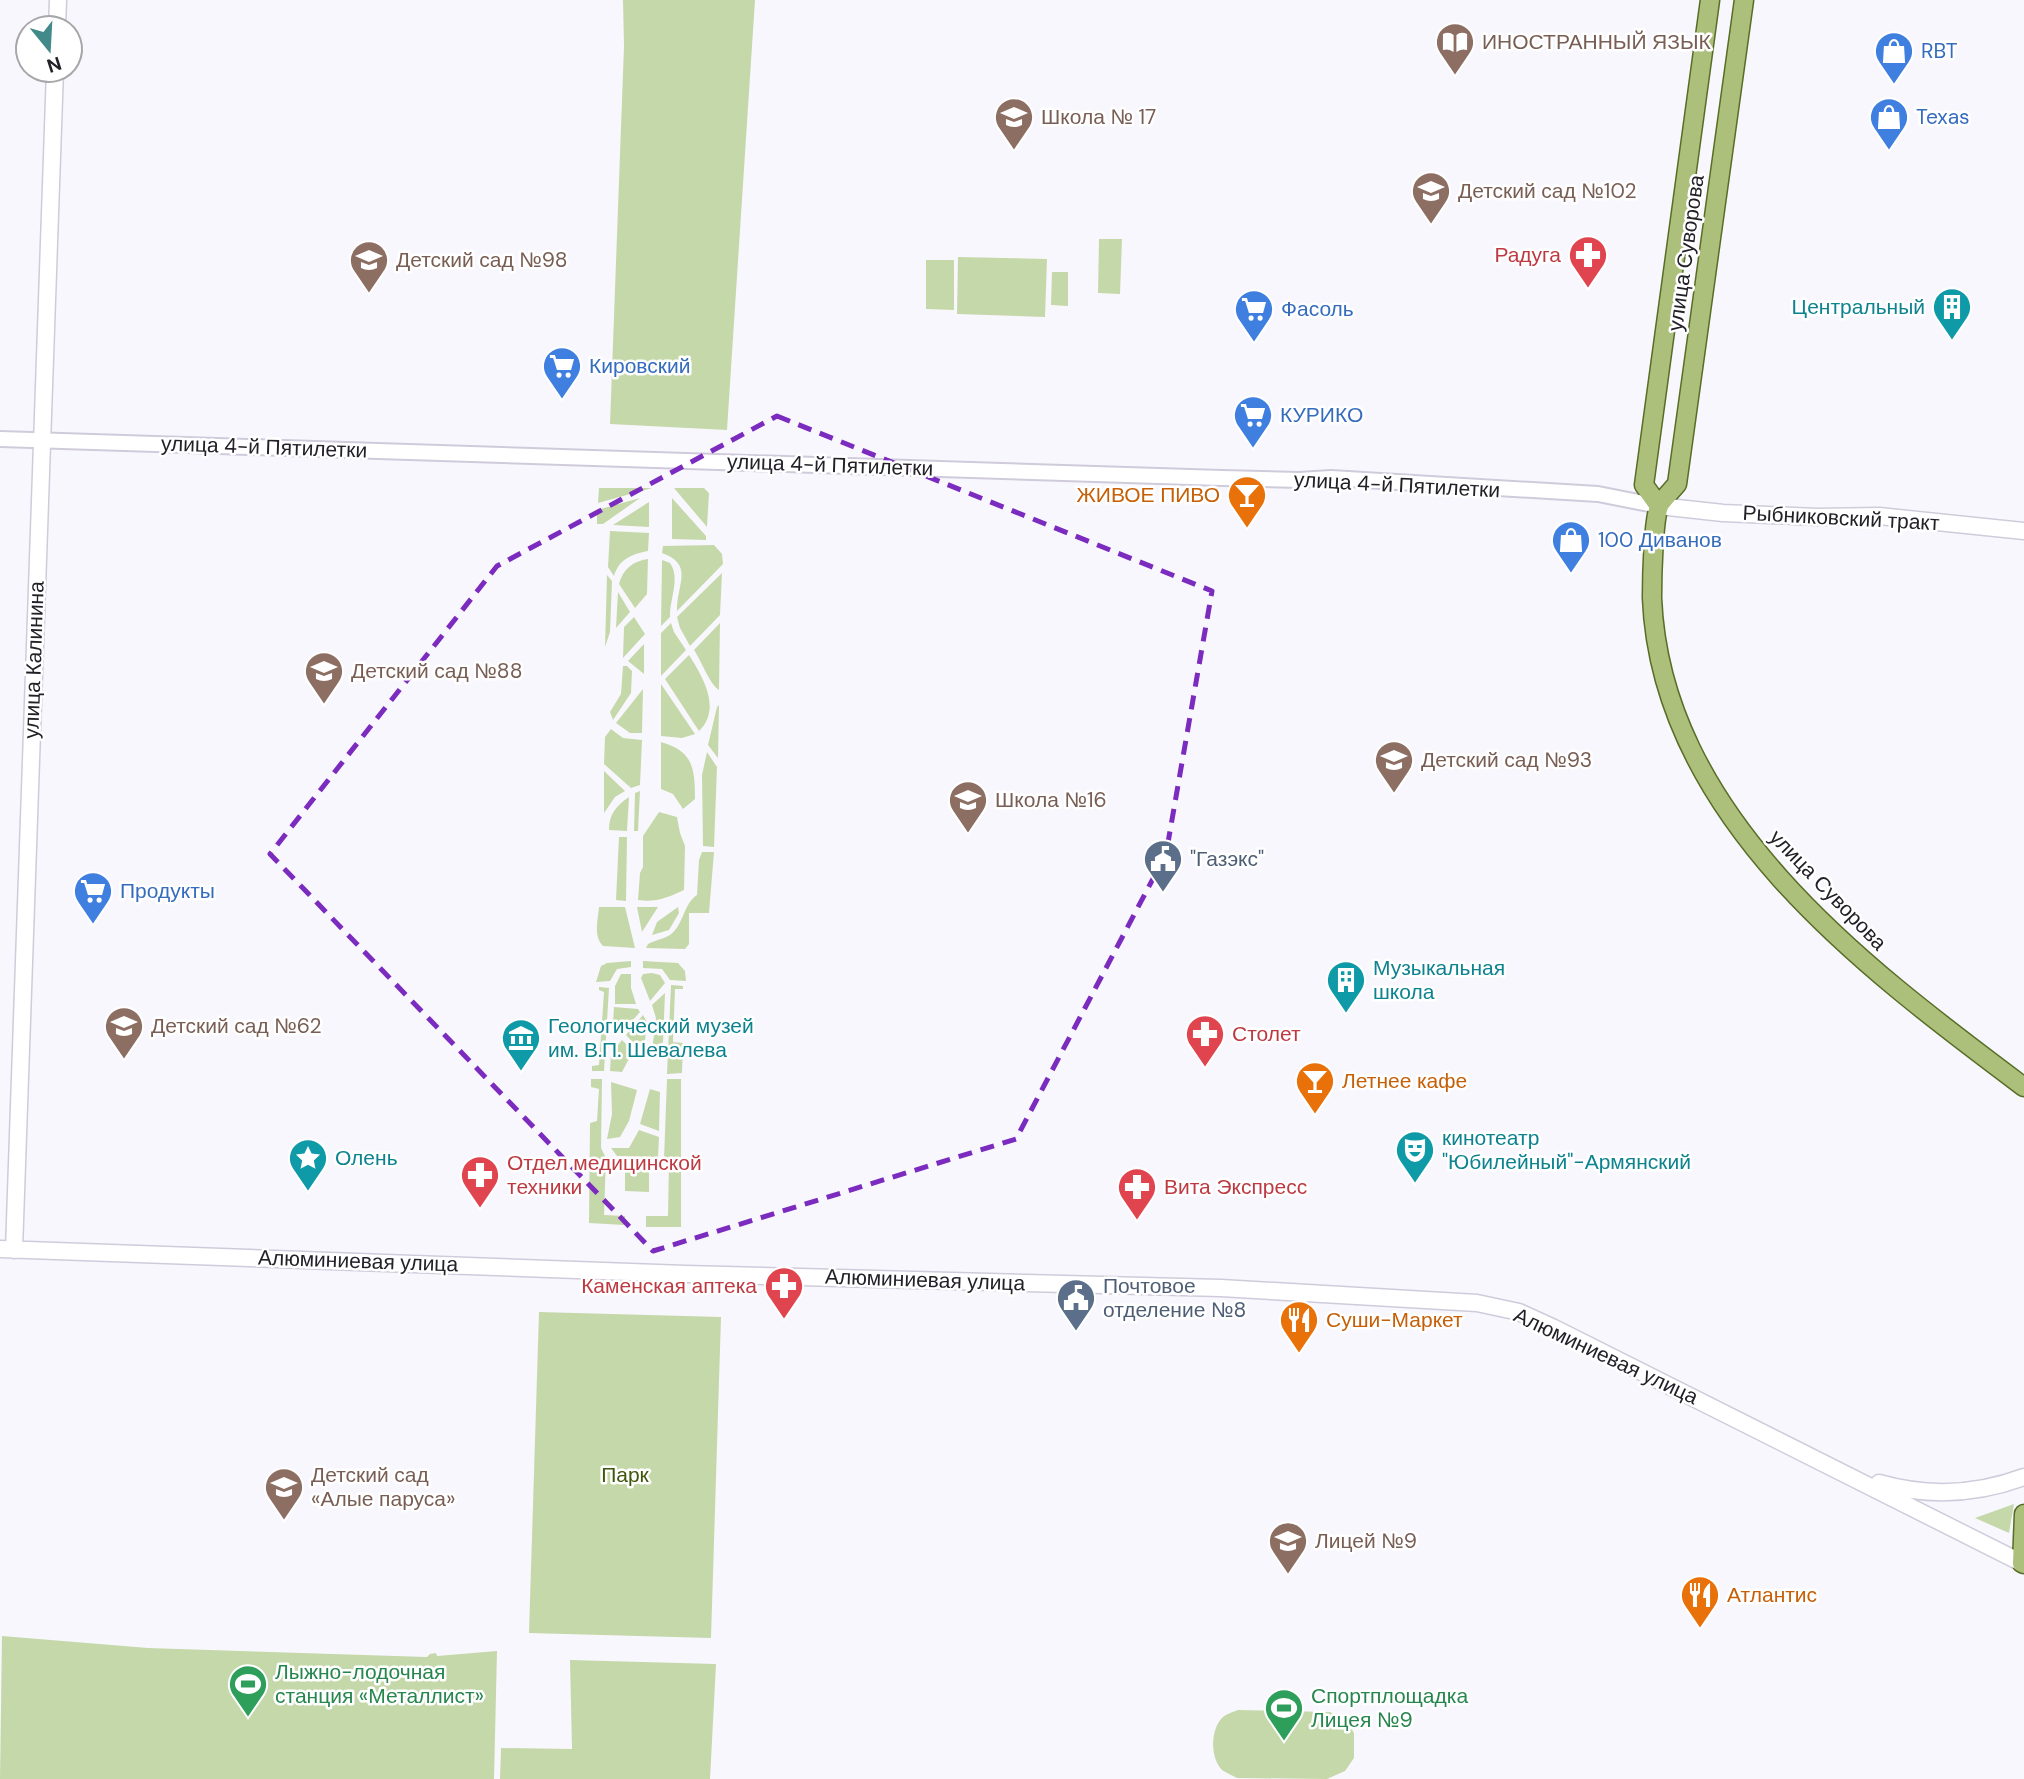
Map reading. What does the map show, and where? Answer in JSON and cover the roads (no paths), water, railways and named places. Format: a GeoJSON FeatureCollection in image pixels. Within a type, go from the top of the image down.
{"type":"FeatureCollection","features":[{"type":"Feature","properties":{"kind":"main road","name":"улица Суворова"},"geometry":{"type":"LineString","coordinates":[[1659,506],[1644,485],[1710,0]]}},
{"type":"Feature","properties":{"kind":"main road","name":"улица Суворова"},"geometry":{"type":"LineString","coordinates":[[1744,0],[1677,484],[1659,506],[1651,571],[1657,647],[1671,697],[1690,746],[1721,803],[1769,866],[1840,941],[1927,1015],[2024,1087]]}},
{"type":"Feature","properties":{"kind":"main road","name":"улица Калинина"},"geometry":{"type":"LineString","coordinates":[[7,1250],[54,84]]}},
{"type":"Feature","properties":{"kind":"main road","name":"Рыбниковский тракт"},"geometry":{"type":"LineString","coordinates":[[1659,506],[1723,513],[1817,517],[1880,516],[2024,531]]}},
{"type":"Feature","properties":{"kind":"main road","name":"Алюминиевая улица"},"geometry":{"type":"LineString","coordinates":[[7,1250],[685,1274],[1221,1288],[1476,1303],[1519,1312],[1554,1328],[1852,1476]]}},
{"type":"Feature","properties":{"kind":"main road"},"geometry":{"type":"LineString","coordinates":[[1852,1476],[1933,1493],[1997,1487],[2024,1478]]}},
{"type":"Feature","properties":{"kind":"main road"},"geometry":{"type":"LineString","coordinates":[[1852,1476],[2023,1563],[2024,1514]]}},
{"type":"Feature","properties":{"kind":"street","name":"улица 4-й Пятилетки"},"geometry":{"type":"LineString","coordinates":[[0,439],[1222,478],[1331,478],[1598,494],[1659,506]]}},
{"type":"Feature","properties":{"kind":"place","name":"ИНОСТРАННЫЙ ЯЗЫК"},"geometry":{"type":"Point","coordinates":[1455,76]}},
{"type":"Feature","properties":{"kind":"place","name":"RBT"},"geometry":{"type":"Point","coordinates":[1894,85]}},
{"type":"Feature","properties":{"kind":"place","name":"Школа № 17"},"geometry":{"type":"Point","coordinates":[1014,151]}},
{"type":"Feature","properties":{"kind":"place","name":"Texas"},"geometry":{"type":"Point","coordinates":[1889,151]}},
{"type":"Feature","properties":{"kind":"place","name":"Детский сад №102"},"geometry":{"type":"Point","coordinates":[1431,225]}},
{"type":"Feature","properties":{"kind":"place","name":"Радуга"},"geometry":{"type":"Point","coordinates":[1588,289]}},
{"type":"Feature","properties":{"kind":"place","name":"Детский сад №98"},"geometry":{"type":"Point","coordinates":[369,294]}},
{"type":"Feature","properties":{"kind":"place","name":"Центральный"},"geometry":{"type":"Point","coordinates":[1952,341]}},
{"type":"Feature","properties":{"kind":"place","name":"Фасоль"},"geometry":{"type":"Point","coordinates":[1254,343]}},
{"type":"Feature","properties":{"kind":"place","name":"Кировский"},"geometry":{"type":"Point","coordinates":[562,400]}},
{"type":"Feature","properties":{"kind":"place","name":"КУРИКО"},"geometry":{"type":"Point","coordinates":[1253,449]}},
{"type":"Feature","properties":{"kind":"place","name":"ЖИВОЕ ПИВО"},"geometry":{"type":"Point","coordinates":[1247,529]}},
{"type":"Feature","properties":{"kind":"place","name":"100 Диванов"},"geometry":{"type":"Point","coordinates":[1571,574]}},
{"type":"Feature","properties":{"kind":"place","name":"Детский сад №88"},"geometry":{"type":"Point","coordinates":[324,705]}},
{"type":"Feature","properties":{"kind":"place","name":"Детский сад №93"},"geometry":{"type":"Point","coordinates":[1394,794]}},
{"type":"Feature","properties":{"kind":"place","name":"Школа №16"},"geometry":{"type":"Point","coordinates":[968,834]}},
{"type":"Feature","properties":{"kind":"place","name":"\"Газэкс\""},"geometry":{"type":"Point","coordinates":[1163,893]}},
{"type":"Feature","properties":{"kind":"place","name":"Продукты"},"geometry":{"type":"Point","coordinates":[93,925]}},
{"type":"Feature","properties":{"kind":"place","name":"Музыкальная школа"},"geometry":{"type":"Point","coordinates":[1346,1014]}},
{"type":"Feature","properties":{"kind":"place","name":"Детский сад №62"},"geometry":{"type":"Point","coordinates":[124,1060]}},
{"type":"Feature","properties":{"kind":"place","name":"Столет"},"geometry":{"type":"Point","coordinates":[1205,1068]}},
{"type":"Feature","properties":{"kind":"place","name":"Геологический музей им. В.П. Шевалева"},"geometry":{"type":"Point","coordinates":[521,1072]}},
{"type":"Feature","properties":{"kind":"place","name":"Летнее кафе"},"geometry":{"type":"Point","coordinates":[1315,1115]}},
{"type":"Feature","properties":{"kind":"place","name":"кинотеатр \"Юбилейный\"-Армянский"},"geometry":{"type":"Point","coordinates":[1415,1184]}},
{"type":"Feature","properties":{"kind":"place","name":"Олень"},"geometry":{"type":"Point","coordinates":[308,1192]}},
{"type":"Feature","properties":{"kind":"place","name":"Отдел медицинской техники"},"geometry":{"type":"Point","coordinates":[480,1209]}},
{"type":"Feature","properties":{"kind":"place","name":"Вита Экспресс"},"geometry":{"type":"Point","coordinates":[1137,1221]}},
{"type":"Feature","properties":{"kind":"place","name":"Каменская аптека"},"geometry":{"type":"Point","coordinates":[784,1320]}},
{"type":"Feature","properties":{"kind":"place","name":"Почтовое отделение №8"},"geometry":{"type":"Point","coordinates":[1076,1332]}},
{"type":"Feature","properties":{"kind":"place","name":"Суши-Маркет"},"geometry":{"type":"Point","coordinates":[1299,1354]}},
{"type":"Feature","properties":{"kind":"place","name":"Детский сад «Алые паруса»"},"geometry":{"type":"Point","coordinates":[284,1521]}},
{"type":"Feature","properties":{"kind":"place","name":"Лицей №9"},"geometry":{"type":"Point","coordinates":[1288,1575]}},
{"type":"Feature","properties":{"kind":"place","name":"Атлантис"},"geometry":{"type":"Point","coordinates":[1700,1629]}},
{"type":"Feature","properties":{"kind":"place","name":"Лыжно-лодочная станция «Металлист»"},"geometry":{"type":"Point","coordinates":[248,1718]}},
{"type":"Feature","properties":{"kind":"place","name":"Спортплощадка Лицея №9"},"geometry":{"type":"Point","coordinates":[1284,1742]}},
{"type":"Feature","properties":{"kind":"park label","name":"Парк"},"geometry":{"type":"Point","coordinates":[625,1475]}}]}
